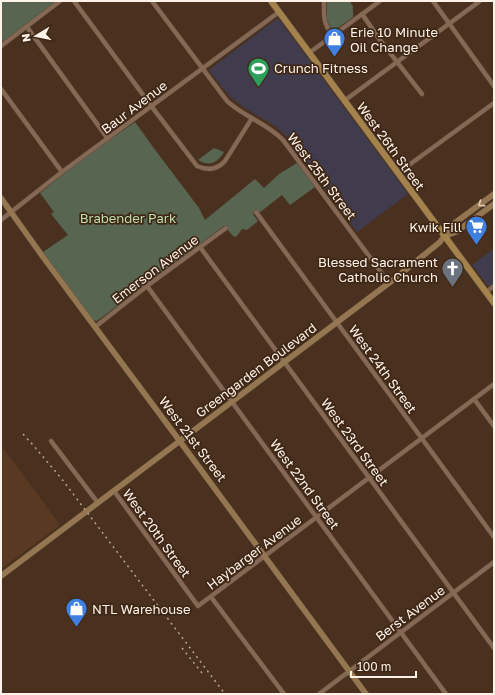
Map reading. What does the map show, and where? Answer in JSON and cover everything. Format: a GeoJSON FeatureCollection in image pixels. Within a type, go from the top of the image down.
{"type":"FeatureCollection","features":[{"type":"Feature","properties":{"kind":"main road","name":"West 26th Street"},"geometry":{"type":"LineString","coordinates":[[271,1],[494,303]]}},
{"type":"Feature","properties":{"kind":"street"},"geometry":{"type":"LineString","coordinates":[[1,46],[60,1]]}},
{"type":"Feature","properties":{"kind":"street"},"geometry":{"type":"LineString","coordinates":[[74,1],[195,163],[202,168],[207,170],[214,169],[223,164],[252,118]]}},
{"type":"Feature","properties":{"kind":"street","name":"West 25th Street"},"geometry":{"type":"LineString","coordinates":[[152,1],[227,101],[235,108],[270,128],[283,140],[389,284]]}},
{"type":"Feature","properties":{"kind":"street"},"geometry":{"type":"LineString","coordinates":[[324,1],[324,21],[332,36]]}},
{"type":"Feature","properties":{"kind":"street"},"geometry":{"type":"LineString","coordinates":[[309,53],[380,1]]}},
{"type":"Feature","properties":{"kind":"street"},"geometry":{"type":"LineString","coordinates":[[434,1],[494,86]]}},
{"type":"Feature","properties":{"kind":"street"},"geometry":{"type":"LineString","coordinates":[[344,101],[480,1]]}},
{"type":"Feature","properties":{"kind":"street","name":"Baur Avenue"},"geometry":{"type":"LineString","coordinates":[[1,220],[62,172],[279,12]]}},
{"type":"Feature","properties":{"kind":"street"},"geometry":{"type":"LineString","coordinates":[[362,14],[422,94]]}},
{"type":"Feature","properties":{"kind":"street"},"geometry":{"type":"LineString","coordinates":[[27,27],[108,139]]}},
{"type":"Feature","properties":{"kind":"street"},"geometry":{"type":"LineString","coordinates":[[1,89],[62,172]]}},
{"type":"Feature","properties":{"kind":"street"},"geometry":{"type":"LineString","coordinates":[[398,173],[494,102]]}},
{"type":"Feature","properties":{"kind":"street","name":"Greengarden Boulevard"},"geometry":{"type":"LineString","coordinates":[[1,576],[389,284],[440,242],[445,237],[452,225],[494,194]]}},
{"type":"Feature","properties":{"kind":"street","name":"West 21st Street"},"geometry":{"type":"LineString","coordinates":[[1,198],[366,694]]}},
{"type":"Feature","properties":{"kind":"street","name":"Greengarden Boulevard"},"geometry":{"type":"LineString","coordinates":[[445,237],[456,232],[494,204]]}},
{"type":"Feature","properties":{"kind":"street","name":"West 24th Street"},"geometry":{"type":"LineString","coordinates":[[256,212],[494,537]]}},
{"type":"Feature","properties":{"kind":"street","name":"Emerson Avenue"},"geometry":{"type":"LineString","coordinates":[[95,326],[226,228]]}},
{"type":"Feature","properties":{"kind":"street","name":"West 23rd Street"},"geometry":{"type":"LineString","coordinates":[[200,247],[494,648]]}},
{"type":"Feature","properties":{"kind":"street","name":"West 22nd Street"},"geometry":{"type":"LineString","coordinates":[[147,286],[446,694]]}},
{"type":"Feature","properties":{"kind":"street"},"geometry":{"type":"LineString","coordinates":[[486,292],[494,286]]}},
{"type":"Feature","properties":{"kind":"street","name":"Haybarger Avenue"},"geometry":{"type":"LineString","coordinates":[[198,606],[494,384]]}},
{"type":"Feature","properties":{"kind":"street"},"geometry":{"type":"LineString","coordinates":[[474,399],[494,426]]}},
{"type":"Feature","properties":{"kind":"street"},"geometry":{"type":"LineString","coordinates":[[51,441],[98,503]]}},
{"type":"Feature","properties":{"kind":"street","name":"West 20th Street"},"geometry":{"type":"LineString","coordinates":[[114,491],[198,606]]}},
{"type":"Feature","properties":{"kind":"street","name":"Berst Avenue"},"geometry":{"type":"LineString","coordinates":[[319,694],[494,562]]}},
{"type":"Feature","properties":{"kind":"street"},"geometry":{"type":"LineString","coordinates":[[211,597],[284,694]]}},
{"type":"Feature","properties":{"kind":"shaded area"},"geometry":{"type":"Polygon","coordinates":[[[278,18],[408,194],[357,232],[287,137],[272,124],[243,107],[232,98],[209,70],[278,18]]]}},
{"type":"Feature","properties":{"kind":"shaded area"},"geometry":{"type":"Polygon","coordinates":[[[492,250],[494,253],[494,283],[488,286],[472,265],[492,250]]]}},
{"type":"Feature","properties":{"kind":"shaded area"},"geometry":{"type":"Polygon","coordinates":[[[1,445],[60,525],[1,569],[1,445]]]}},
{"type":"Feature","properties":{"kind":"green space"},"geometry":{"type":"Polygon","coordinates":[[[1,1],[57,1],[3,42],[1,38],[1,1]]]}},
{"type":"Feature","properties":{"kind":"green space"},"geometry":{"type":"Polygon","coordinates":[[[327,1],[351,1],[353,6],[353,17],[335,30],[331,29],[327,20],[327,1]]]}},
{"type":"Feature","properties":{"kind":"green space","name":"Brabender Park"},"geometry":{"type":"Polygon","coordinates":[[[135,122],[199,208],[205,220],[255,179],[264,188],[279,174],[297,163],[315,187],[290,205],[282,195],[259,213],[256,212],[253,214],[258,221],[247,230],[242,229],[236,237],[233,236],[224,226],[97,321],[93,320],[43,252],[68,235],[51,214],[54,212],[40,193],[82,159],[135,122]]]}},
{"type":"Feature","properties":{"kind":"green space"},"geometry":{"type":"Polygon","coordinates":[[[214,148],[224,152],[219,159],[213,163],[206,163],[198,160],[214,148]]]}},
{"type":"Feature","properties":{"kind":"railway"},"geometry":{"type":"LineString","coordinates":[[23,434],[61,478],[225,694]]}},
{"type":"Feature","properties":{"kind":"railway"},"geometry":{"type":"LineString","coordinates":[[182,648],[202,673]]}},
{"type":"Feature","properties":{"kind":"place","name":"Erie 10 Minute Oil Change"},"geometry":{"type":"Point","coordinates":[334,58]}},
{"type":"Feature","properties":{"kind":"place","name":"Crunch Fitness"},"geometry":{"type":"Point","coordinates":[259,88]}},
{"type":"Feature","properties":{"kind":"place","name":"Kwik Fill"},"geometry":{"type":"Point","coordinates":[477,246]}},
{"type":"Feature","properties":{"kind":"place","name":"Blessed Sacrament Catholic Church"},"geometry":{"type":"Point","coordinates":[453,288]}},
{"type":"Feature","properties":{"kind":"place","name":"NTL Warehouse"},"geometry":{"type":"Point","coordinates":[76,628]}}]}
